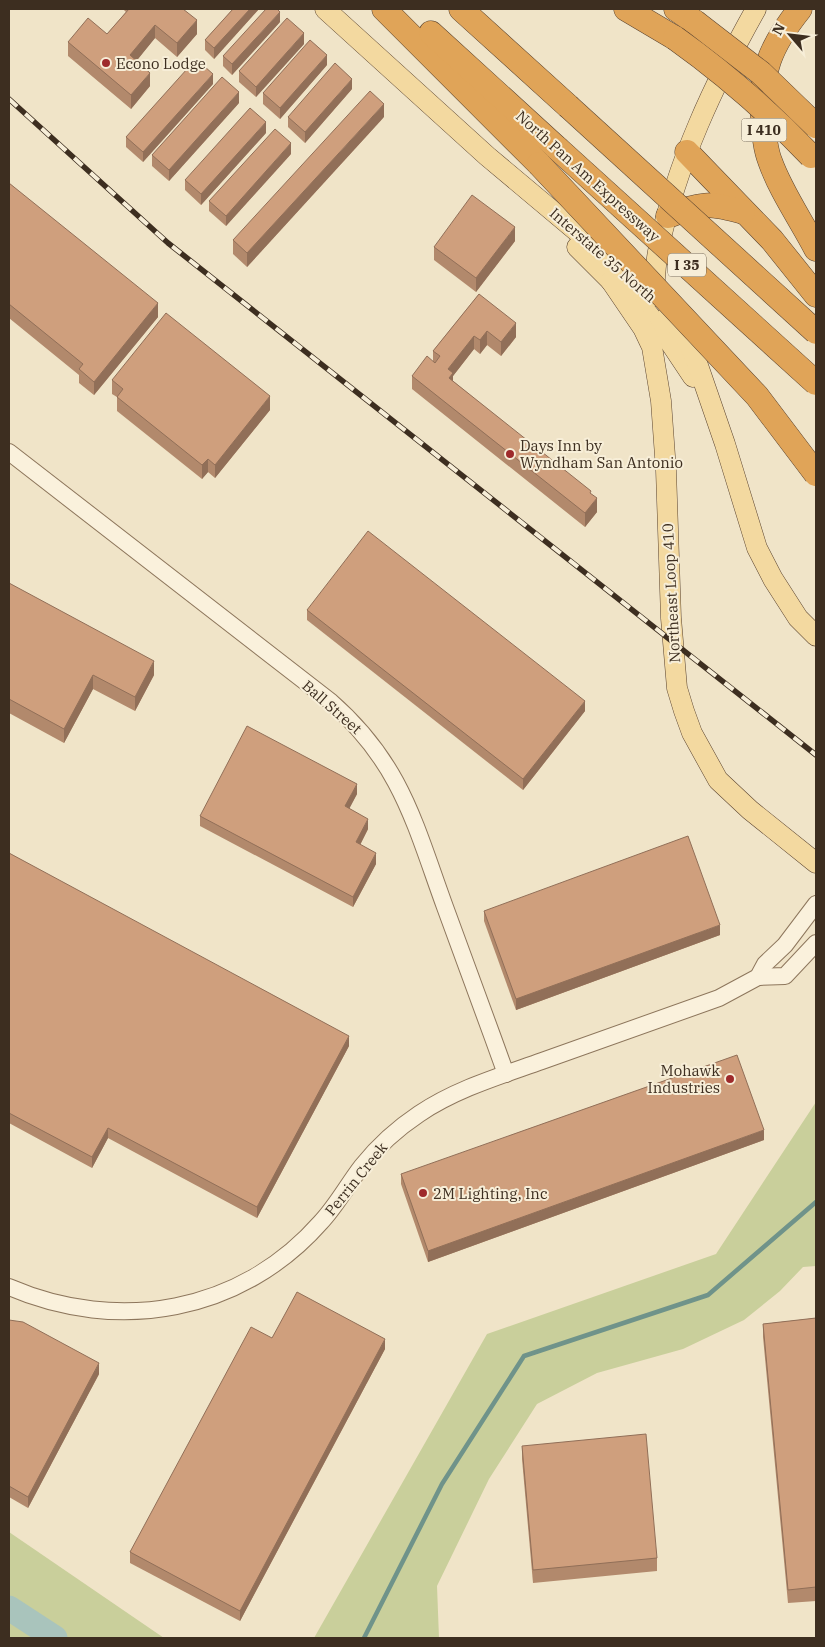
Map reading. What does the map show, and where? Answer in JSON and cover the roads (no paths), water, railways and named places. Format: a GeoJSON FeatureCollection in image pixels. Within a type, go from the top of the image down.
{"type":"FeatureCollection","features":[{"type":"Feature","properties":{"kind":"highway"},"geometry":{"type":"LineString","coordinates":[[384,9],[539,164],[757,396],[816,474]]}},
{"type":"Feature","properties":{"kind":"highway","name":"North Pan Am Expressway"},"geometry":{"type":"LineString","coordinates":[[404,9],[816,383]]}},
{"type":"Feature","properties":{"kind":"highway","name":"I 35"},"geometry":{"type":"LineString","coordinates":[[461,9],[816,332]]}},
{"type":"Feature","properties":{"kind":"highway"},"geometry":{"type":"LineString","coordinates":[[626,9],[674,38],[737,84],[778,121],[814,160]]}},
{"type":"Feature","properties":{"kind":"highway"},"geometry":{"type":"LineString","coordinates":[[676,9],[761,72],[816,126]]}},
{"type":"Feature","properties":{"kind":"highway","name":"I 410"},"geometry":{"type":"LineString","coordinates":[[800,9],[778,39],[768,58],[763,77],[762,106],[764,136],[770,161],[816,249]]}},
{"type":"Feature","properties":{"kind":"highway"},"geometry":{"type":"LineString","coordinates":[[568,106],[816,314]]}},
{"type":"Feature","properties":{"kind":"highway"},"geometry":{"type":"LineString","coordinates":[[687,152],[778,247],[816,296]]}},
{"type":"Feature","properties":{"kind":"highway"},"geometry":{"type":"LineString","coordinates":[[668,216],[693,206],[713,203],[744,212]]}},
{"type":"Feature","properties":{"kind":"main road","name":"Interstate 35 North"},"geometry":{"type":"LineString","coordinates":[[325,9],[487,156],[654,296],[683,334],[694,354],[707,397],[725,444],[757,548],[773,579],[798,618],[816,636]]}},
{"type":"Feature","properties":{"kind":"main road"},"geometry":{"type":"LineString","coordinates":[[654,296],[659,248],[687,152],[712,92],[756,9]]}},
{"type":"Feature","properties":{"kind":"main road","name":"Interstate 35 North"},"geometry":{"type":"LineString","coordinates":[[487,156],[611,281],[633,295],[665,335],[707,397]]}},
{"type":"Feature","properties":{"kind":"main road","name":"Northeast Loop 410"},"geometry":{"type":"LineString","coordinates":[[611,281],[644,328],[652,348],[660,392],[666,470],[677,688],[684,711],[692,733],[718,780],[750,810],[816,863]]}},
{"type":"Feature","properties":{"kind":"street","name":"Ball Street"},"geometry":{"type":"LineString","coordinates":[[9,452],[330,702],[368,738],[383,759],[408,805],[506,1074]]}},
{"type":"Feature","properties":{"kind":"street","name":"Perrin Creek"},"geometry":{"type":"LineString","coordinates":[[758,977],[765,964],[785,945],[816,904]]}},
{"type":"Feature","properties":{"kind":"street","name":"Perrin Creek"},"geometry":{"type":"LineString","coordinates":[[9,1287],[45,1301],[72,1307],[127,1312],[182,1306],[234,1288],[274,1264],[302,1242],[322,1222],[362,1167],[398,1129],[441,1100],[506,1074],[719,998],[758,977],[785,976],[816,943]]}},
{"type":"Feature","properties":{"kind":"waterway"},"geometry":{"type":"LineString","coordinates":[[364,1638],[442,1484],[524,1356],[708,1295],[816,1202]]}},
{"type":"Feature","properties":{"kind":"waterway"},"geometry":{"type":"LineString","coordinates":[[9,1608],[55,1638]]}},
{"type":"Feature","properties":{"kind":"railway"},"geometry":{"type":"LineString","coordinates":[[9,99],[168,243],[816,755]]}},
{"type":"Feature","properties":{"kind":"place","name":"Econo Lodge"},"geometry":{"type":"Point","coordinates":[106,63]}},
{"type":"Feature","properties":{"kind":"place","name":"Days Inn by Wyndham San Antonio"},"geometry":{"type":"Point","coordinates":[510,454]}},
{"type":"Feature","properties":{"kind":"place","name":"Mohawk Industries"},"geometry":{"type":"Point","coordinates":[730,1079]}},
{"type":"Feature","properties":{"kind":"place","name":"2M Lighting, Inc"},"geometry":{"type":"Point","coordinates":[423,1193]}}]}
